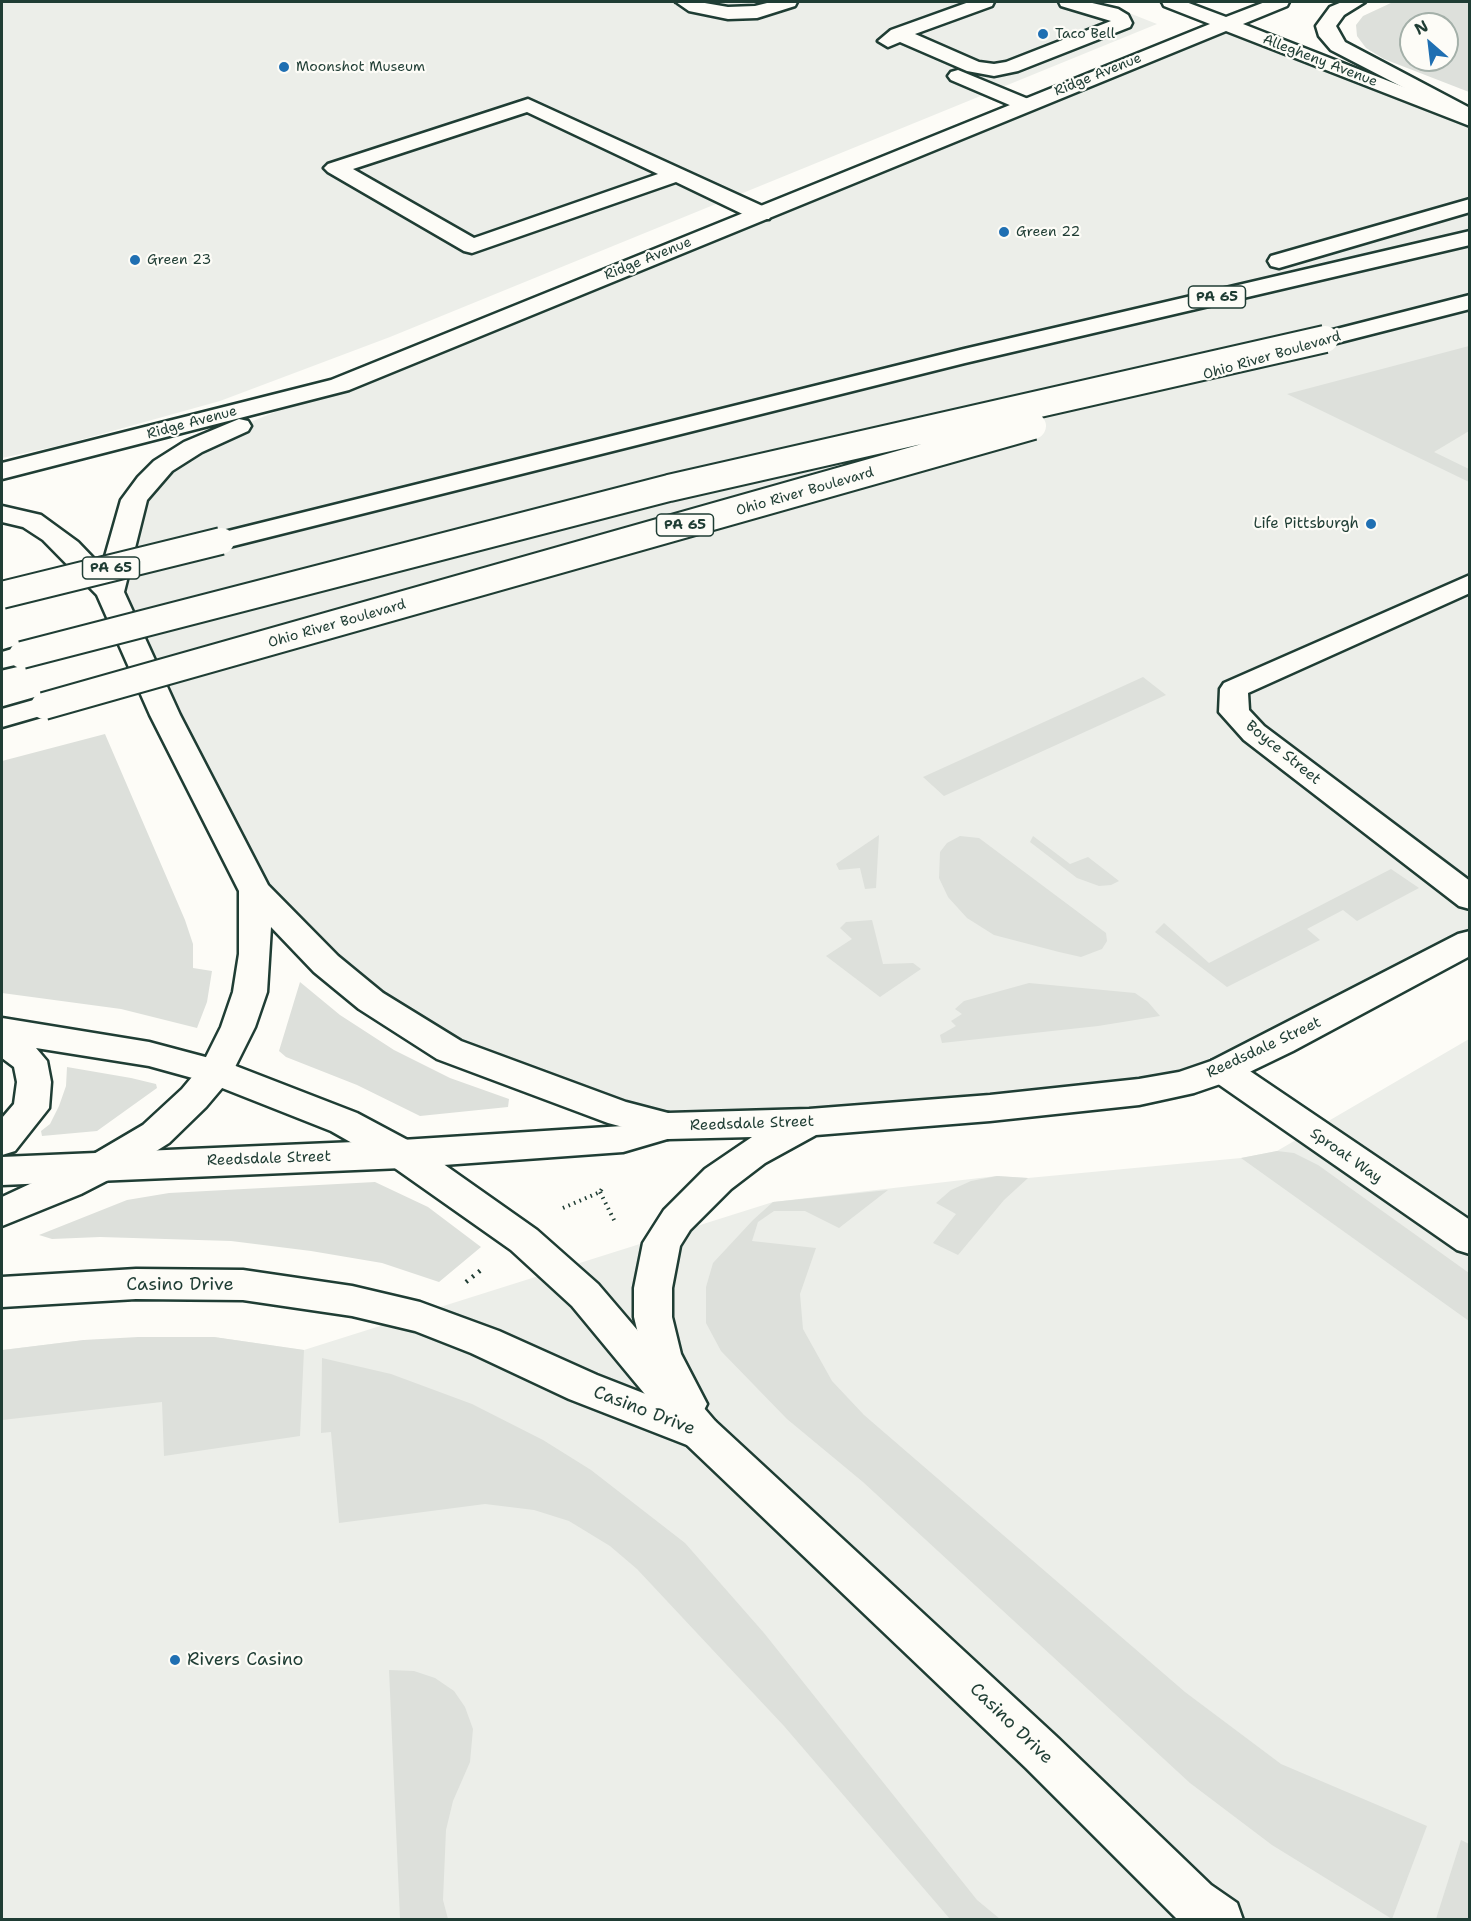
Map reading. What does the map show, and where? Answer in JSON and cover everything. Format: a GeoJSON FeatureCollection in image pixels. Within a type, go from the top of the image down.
{"type":"FeatureCollection","features":[{"type":"Feature","properties":{"kind":"main road"},"geometry":{"type":"LineString","coordinates":[[685,2],[696,7],[728,13],[757,12],[788,2]]}},
{"type":"Feature","properties":{"kind":"main road"},"geometry":{"type":"LineString","coordinates":[[985,2],[898,34],[888,39],[887,43],[894,49],[1026,105]]}},
{"type":"Feature","properties":{"kind":"main road"},"geometry":{"type":"LineString","coordinates":[[898,34],[974,67],[994,70],[1011,67],[1123,23],[1112,13],[1068,2]]}},
{"type":"Feature","properties":{"kind":"main road","name":"Allegheny Avenue"},"geometry":{"type":"LineString","coordinates":[[1171,2],[1470,118]]}},
{"type":"Feature","properties":{"kind":"main road","name":"Ridge Avenue"},"geometry":{"type":"LineString","coordinates":[[2,471],[340,386],[1280,2]]}},
{"type":"Feature","properties":{"kind":"main road"},"geometry":{"type":"LineString","coordinates":[[1356,2],[1337,10],[1329,18],[1326,26],[1329,36],[1338,46],[1470,118]]}},
{"type":"Feature","properties":{"kind":"main road"},"geometry":{"type":"LineString","coordinates":[[677,175],[472,246],[335,168],[528,105],[761,214]]}},
{"type":"Feature","properties":{"kind":"main road"},"geometry":{"type":"LineString","coordinates":[[964,356],[1470,205]]}},
{"type":"Feature","properties":{"kind":"main road","name":"PA 65"},"geometry":{"type":"LineString","coordinates":[[2,596],[964,356],[1470,238]]}},
{"type":"Feature","properties":{"kind":"main road","name":"Ohio River Boulevard"},"geometry":{"type":"LineString","coordinates":[[2,718],[933,456],[1325,339],[1470,303]]}},
{"type":"Feature","properties":{"kind":"main road"},"geometry":{"type":"LineString","coordinates":[[12,658],[658,491],[1325,339]]}},
{"type":"Feature","properties":{"kind":"main road"},"geometry":{"type":"LineString","coordinates":[[110,592],[134,500],[164,466],[193,447],[340,386]]}},
{"type":"Feature","properties":{"kind":"main road"},"geometry":{"type":"LineString","coordinates":[[2,514],[32,521],[51,534],[69,548],[110,592],[165,715],[255,891],[326,964],[371,1001],[449,1050],[620,1114],[668,1126]]}},
{"type":"Feature","properties":{"kind":"main road","name":"Boyce Street"},"geometry":{"type":"LineString","coordinates":[[1470,583],[1234,689],[1234,712],[1254,733],[1470,898]]}},
{"type":"Feature","properties":{"kind":"main road"},"geometry":{"type":"LineString","coordinates":[[2,1212],[17,1208],[105,1165],[156,1134],[194,1098],[216,1072],[238,1027],[250,992],[255,954],[255,891]]}},
{"type":"Feature","properties":{"kind":"main road","name":"Reedsdale Street"},"geometry":{"type":"LineString","coordinates":[[2,1171],[402,1154],[623,1139],[668,1126],[809,1122],[1139,1092],[1182,1084],[1223,1070],[1470,942]]}},
{"type":"Feature","properties":{"kind":"main road"},"geometry":{"type":"LineString","coordinates":[[2,1030],[149,1054],[216,1072],[344,1122],[402,1154],[524,1240],[585,1295],[701,1432]]}},
{"type":"Feature","properties":{"kind":"main road"},"geometry":{"type":"LineString","coordinates":[[2,1041],[30,1061],[34,1082],[31,1108],[2,1142]]}},
{"type":"Feature","properties":{"kind":"main road","name":"Sproat Way"},"geometry":{"type":"LineString","coordinates":[[1223,1070],[1470,1240]]}},
{"type":"Feature","properties":{"kind":"main road"},"geometry":{"type":"LineString","coordinates":[[701,1432],[662,1354],[653,1317],[652,1288],[662,1243],[677,1220],[718,1179],[752,1153],[809,1122]]}},
{"type":"Feature","properties":{"kind":"main road","name":"Casino Drive"},"geometry":{"type":"LineString","coordinates":[[2,1292],[135,1284],[243,1285],[352,1301],[420,1317],[485,1341],[583,1387],[701,1432],[1042,1753],[1128,1840],[1194,1902],[1220,1920]]}},
{"type":"Feature","properties":{"kind":"path"},"geometry":{"type":"LineString","coordinates":[[562,1209],[600,1192],[605,1182]]}},
{"type":"Feature","properties":{"kind":"path"},"geometry":{"type":"LineString","coordinates":[[600,1192],[621,1235]]}},
{"type":"Feature","properties":{"kind":"shaded area"},"geometry":{"type":"Polygon","coordinates":[[[2,2],[1101,2],[1157,24],[390,337],[220,401],[62,445],[2,458],[2,2]]]}},
{"type":"Feature","properties":{"kind":"shaded area"},"geometry":{"type":"Polygon","coordinates":[[[1393,2],[1469,2],[1469,92],[1417,72],[1459,72],[1459,12],[1399,12],[1399,65],[1366,48],[1357,36],[1356,25],[1363,16],[1393,2]]]}},
{"type":"Feature","properties":{"kind":"shaded area"},"geometry":{"type":"Polygon","coordinates":[[[1226,24],[1469,120],[1469,942],[1182,1084],[668,1126],[449,1050],[255,891],[110,592],[147,482],[231,430],[1226,24]]]}},
{"type":"Feature","properties":{"kind":"shaded area"},"geometry":{"type":"Polygon","coordinates":[[[1469,346],[1469,431],[1434,452],[1469,469],[1469,482],[1287,394],[1469,346]]]}},
{"type":"Feature","properties":{"kind":"shaded area"},"geometry":{"type":"Polygon","coordinates":[[[1143,677],[1166,695],[944,796],[923,777],[1143,677]]]}},
{"type":"Feature","properties":{"kind":"shaded area"},"geometry":{"type":"Polygon","coordinates":[[[105,734],[185,920],[193,944],[193,968],[212,971],[207,1002],[197,1028],[121,1009],[2,993],[2,761],[105,734]]]}},
{"type":"Feature","properties":{"kind":"shaded area"},"geometry":{"type":"Polygon","coordinates":[[[879,835],[876,888],[865,889],[860,868],[839,870],[836,864],[879,835]]]}},
{"type":"Feature","properties":{"kind":"shaded area"},"geometry":{"type":"Polygon","coordinates":[[[960,836],[979,838],[1106,933],[1107,941],[1102,949],[1081,957],[1059,952],[994,935],[967,918],[948,897],[939,878],[940,852],[947,843],[960,836]]]}},
{"type":"Feature","properties":{"kind":"shaded area"},"geometry":{"type":"Polygon","coordinates":[[[1033,836],[1070,864],[1088,857],[1119,881],[1111,885],[1099,886],[1077,878],[1030,842],[1033,836]]]}},
{"type":"Feature","properties":{"kind":"shaded area"},"geometry":{"type":"Polygon","coordinates":[[[1391,869],[1419,888],[1357,921],[1343,910],[1307,929],[1320,940],[1227,987],[1155,932],[1164,923],[1209,963],[1391,869]]]}},
{"type":"Feature","properties":{"kind":"shaded area"},"geometry":{"type":"Polygon","coordinates":[[[872,920],[883,964],[913,963],[921,969],[880,997],[826,956],[852,939],[840,928],[846,922],[872,920]]]}},
{"type":"Feature","properties":{"kind":"shaded area"},"geometry":{"type":"Polygon","coordinates":[[[300,982],[340,1015],[394,1050],[450,1078],[509,1099],[508,1107],[420,1116],[357,1085],[286,1057],[279,1051],[300,982]]]}},
{"type":"Feature","properties":{"kind":"shaded area"},"geometry":{"type":"Polygon","coordinates":[[[1029,983],[1135,993],[1148,1002],[1160,1016],[1098,1026],[942,1043],[940,1035],[956,1026],[951,1021],[962,1014],[955,1009],[964,1001],[1029,983]]]}},
{"type":"Feature","properties":{"kind":"shaded area"},"geometry":{"type":"Polygon","coordinates":[[[1469,1039],[1469,1919],[2,1920],[2,1350],[84,1340],[214,1337],[304,1350],[773,1202],[997,1176],[1028,1178],[1241,1158],[1277,1151],[1469,1039]]]}},
{"type":"Feature","properties":{"kind":"shaded area"},"geometry":{"type":"Polygon","coordinates":[[[67,1067],[131,1078],[156,1084],[157,1088],[97,1131],[42,1136],[41,1131],[50,1124],[59,1106],[66,1086],[67,1067]]]}},
{"type":"Feature","properties":{"kind":"shaded area"},"geometry":{"type":"Polygon","coordinates":[[[1277,1151],[1294,1153],[1318,1165],[1469,1273],[1469,1321],[1241,1158],[1277,1151]]]}},
{"type":"Feature","properties":{"kind":"shaded area"},"geometry":{"type":"Polygon","coordinates":[[[997,1176],[1028,1178],[1004,1200],[958,1255],[933,1243],[956,1214],[936,1203],[951,1190],[971,1181],[997,1176]]]}},
{"type":"Feature","properties":{"kind":"shaded area"},"geometry":{"type":"Polygon","coordinates":[[[375,1182],[428,1207],[481,1247],[439,1282],[382,1263],[231,1241],[100,1237],[52,1239],[39,1235],[127,1200],[169,1193],[375,1182]]]}},
{"type":"Feature","properties":{"kind":"shaded area"},"geometry":{"type":"Polygon","coordinates":[[[888,1190],[839,1228],[805,1211],[774,1211],[758,1222],[752,1241],[816,1248],[800,1294],[803,1329],[832,1381],[864,1415],[1185,1692],[1281,1764],[1427,1826],[1392,1919],[1272,1845],[1190,1783],[863,1482],[787,1419],[721,1351],[706,1323],[706,1287],[713,1263],[753,1220],[773,1202],[888,1190]]]}},
{"type":"Feature","properties":{"kind":"shaded area"},"geometry":{"type":"Polygon","coordinates":[[[214,1337],[304,1350],[300,1436],[164,1456],[162,1402],[2,1420],[3,1350],[84,1340],[214,1337]]]}},
{"type":"Feature","properties":{"kind":"shaded area"},"geometry":{"type":"Polygon","coordinates":[[[322,1358],[391,1374],[472,1404],[543,1440],[591,1470],[685,1543],[764,1633],[977,1900],[1000,1919],[950,1919],[784,1726],[637,1569],[610,1546],[569,1521],[534,1510],[485,1504],[339,1523],[331,1432],[321,1433],[322,1358]]]}},
{"type":"Feature","properties":{"kind":"shaded area"},"geometry":{"type":"Polygon","coordinates":[[[389,1670],[414,1671],[435,1678],[454,1691],[465,1707],[473,1729],[470,1762],[453,1801],[446,1830],[443,1900],[448,1919],[400,1919],[389,1670]]]}},
{"type":"Feature","properties":{"kind":"shaded area"},"geometry":{"type":"Polygon","coordinates":[[[1461,1840],[1469,1844],[1469,1919],[1436,1919],[1461,1840]]]}},
{"type":"Feature","properties":{"kind":"place","name":"Taco Bell"},"geometry":{"type":"Point","coordinates":[1043,34]}},
{"type":"Feature","properties":{"kind":"place","name":"Moonshot Museum"},"geometry":{"type":"Point","coordinates":[284,67]}},
{"type":"Feature","properties":{"kind":"place","name":"Green 22"},"geometry":{"type":"Point","coordinates":[1004,232]}},
{"type":"Feature","properties":{"kind":"place","name":"Green 23"},"geometry":{"type":"Point","coordinates":[135,260]}},
{"type":"Feature","properties":{"kind":"place","name":"Life Pittsburgh"},"geometry":{"type":"Point","coordinates":[1371,524]}},
{"type":"Feature","properties":{"kind":"place","name":"Rivers Casino"},"geometry":{"type":"Point","coordinates":[175,1660]}}]}
